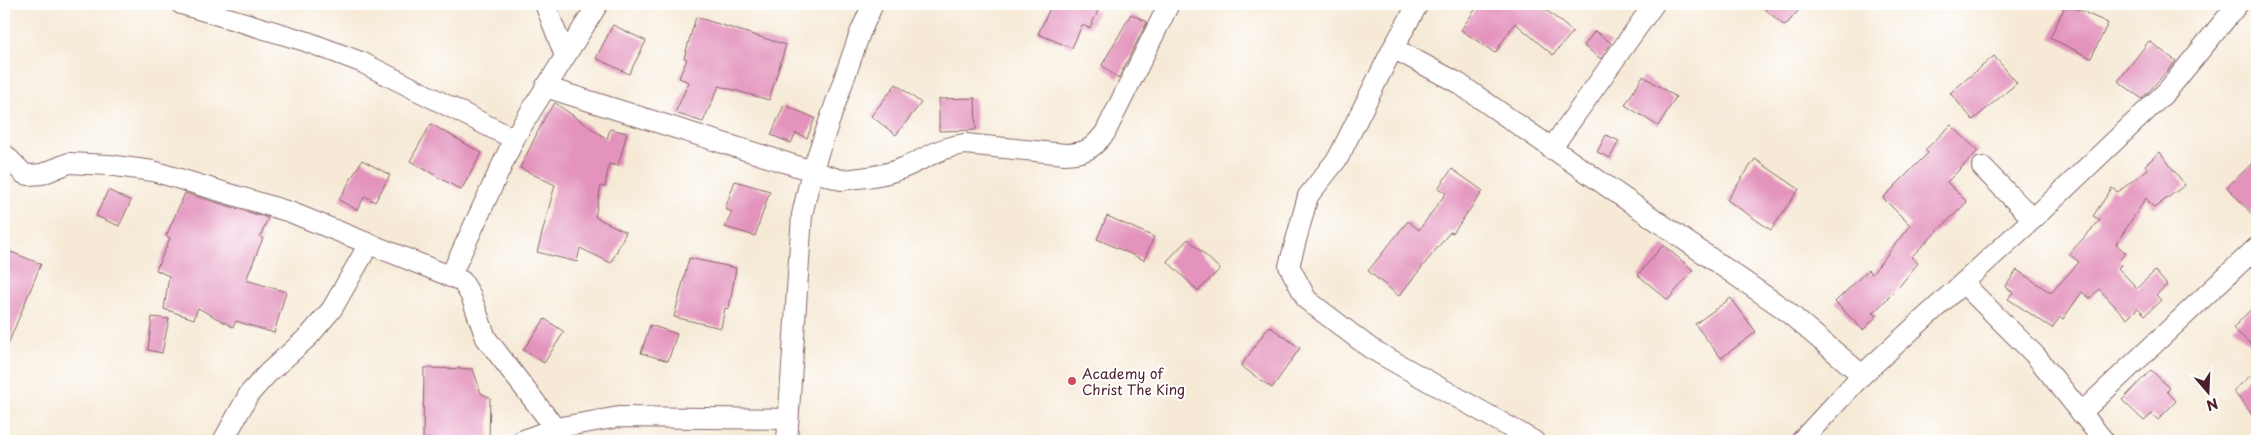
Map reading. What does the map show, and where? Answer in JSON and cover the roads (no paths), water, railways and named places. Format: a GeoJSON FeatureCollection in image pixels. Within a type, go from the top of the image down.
{"type":"FeatureCollection","features":[{"type":"Feature","properties":{"kind":"street"},"geometry":{"type":"LineString","coordinates":[[181,4],[304,41],[361,62],[514,139]]}},
{"type":"Feature","properties":{"kind":"street"},"geometry":{"type":"LineString","coordinates":[[544,4],[566,56]]}},
{"type":"Feature","properties":{"kind":"street"},"geometry":{"type":"LineString","coordinates":[[450,277],[514,139],[598,4]]}},
{"type":"Feature","properties":{"kind":"street"},"geometry":{"type":"LineString","coordinates":[[787,441],[802,215],[812,172],[860,33],[873,4]]}},
{"type":"Feature","properties":{"kind":"street"},"geometry":{"type":"LineString","coordinates":[[546,88],[841,180],[868,178],[903,168],[949,146],[965,144],[1080,154],[1093,148],[1105,133],[1169,4]]}},
{"type":"Feature","properties":{"kind":"street"},"geometry":{"type":"LineString","coordinates":[[1418,4],[1393,48],[1338,158],[1308,196],[1289,266],[1307,300],[1370,348],[1534,441]]}},
{"type":"Feature","properties":{"kind":"street"},"geometry":{"type":"LineString","coordinates":[[1551,149],[1654,4]]}},
{"type":"Feature","properties":{"kind":"street"},"geometry":{"type":"LineString","coordinates":[[1801,441],[1862,375],[2034,219],[2167,91],[2238,4]]}},
{"type":"Feature","properties":{"kind":"street"},"geometry":{"type":"LineString","coordinates":[[1393,48],[1458,83],[1784,309],[1862,375]]}},
{"type":"Feature","properties":{"kind":"street"},"geometry":{"type":"LineString","coordinates":[[4,154],[24,174],[29,175],[42,174],[69,163],[108,165],[154,171],[290,212],[462,282],[471,296],[486,338],[555,428]]}},
{"type":"Feature","properties":{"kind":"street"},"geometry":{"type":"LineString","coordinates":[[1982,167],[2034,219]]}},
{"type":"Feature","properties":{"kind":"street"},"geometry":{"type":"LineString","coordinates":[[222,441],[249,394],[268,373],[309,336],[332,309],[369,244]]}},
{"type":"Feature","properties":{"kind":"street"},"geometry":{"type":"LineString","coordinates":[[2080,413],[2257,247]]}},
{"type":"Feature","properties":{"kind":"street"},"geometry":{"type":"LineString","coordinates":[[1963,283],[2035,354],[2104,441]]}},
{"type":"Feature","properties":{"kind":"street"},"geometry":{"type":"LineString","coordinates":[[521,441],[555,428],[620,417],[788,419]]}},
{"type":"Feature","properties":{"kind":"place","name":"Academy of Christ The King"},"geometry":{"type":"Point","coordinates":[1072,381]}}]}
